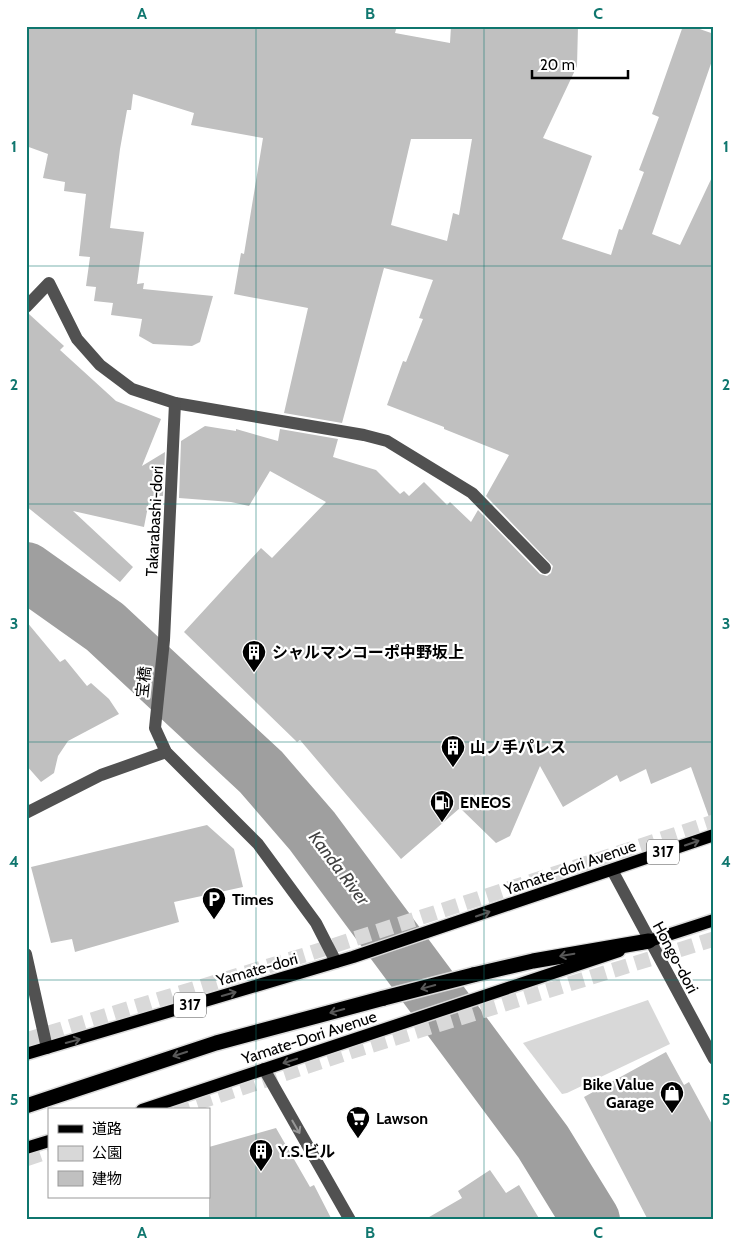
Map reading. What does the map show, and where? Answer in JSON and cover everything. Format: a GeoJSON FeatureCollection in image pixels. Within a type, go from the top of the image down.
{"type":"FeatureCollection","features":[{"type":"Feature","properties":{"kind":"highway"},"geometry":{"type":"LineString","coordinates":[[26,1106],[216,1043],[384,998],[534,960],[649,941]]}},
{"type":"Feature","properties":{"kind":"main road","name":"Yamate-dori Avenue"},"geometry":{"type":"LineString","coordinates":[[353,957],[714,835]]}},
{"type":"Feature","properties":{"kind":"main road"},"geometry":{"type":"LineString","coordinates":[[649,941],[714,920]]}},
{"type":"Feature","properties":{"kind":"main road","name":"Yamate-Dori Avenue"},"geometry":{"type":"LineString","coordinates":[[148,1108],[649,941]]}},
{"type":"Feature","properties":{"kind":"main road","name":"Yamate-dori"},"geometry":{"type":"LineString","coordinates":[[26,1054],[353,957]]}},
{"type":"Feature","properties":{"kind":"main road"},"geometry":{"type":"LineString","coordinates":[[26,1148],[48,1141]]}},
{"type":"Feature","properties":{"kind":"street"},"geometry":{"type":"LineString","coordinates":[[26,306],[49,283],[77,339],[100,365],[132,389],[175,403],[364,435],[387,441],[472,493],[544,568]]}},
{"type":"Feature","properties":{"kind":"street","name":"Takarabashi-dori"},"geometry":{"type":"LineString","coordinates":[[164,640],[175,403]]}},
{"type":"Feature","properties":{"kind":"street","name":"宝橋"},"geometry":{"type":"LineString","coordinates":[[164,640],[155,728],[166,752]]}},
{"type":"Feature","properties":{"kind":"street"},"geometry":{"type":"LineString","coordinates":[[26,813],[101,775],[166,752],[258,844],[316,923],[336,962]]}},
{"type":"Feature","properties":{"kind":"street","name":"Hongo-dori"},"geometry":{"type":"LineString","coordinates":[[612,870],[714,1059]]}},
{"type":"Feature","properties":{"kind":"street"},"geometry":{"type":"LineString","coordinates":[[26,954],[47,1048]]}},
{"type":"Feature","properties":{"kind":"street"},"geometry":{"type":"LineString","coordinates":[[264,1069],[350,1220]]}},
{"type":"Feature","properties":{"kind":"green space"},"geometry":{"type":"Polygon","coordinates":[[[648,1000],[670,1044],[567,1093],[562,1094],[523,1043],[648,1000]]]}},
{"type":"Feature","properties":{"kind":"building"},"geometry":{"type":"Polygon","coordinates":[[[26,26],[397,26],[395,33],[450,43],[451,26],[578,26],[577,66],[543,138],[592,156],[562,239],[611,255],[619,229],[622,230],[644,172],[639,170],[659,117],[652,114],[683,26],[691,26],[714,34],[714,55],[652,234],[680,245],[714,173],[714,819],[710,820],[691,767],[651,784],[646,769],[620,782],[617,775],[563,807],[540,766],[510,836],[496,843],[460,808],[401,859],[300,740],[297,742],[184,632],[261,548],[272,558],[326,502],[270,471],[249,506],[231,502],[179,498],[181,441],[205,426],[236,431],[236,429],[278,441],[280,429],[338,439],[333,457],[376,470],[400,494],[404,491],[409,496],[424,482],[447,505],[450,502],[471,522],[478,510],[540,574],[547,576],[551,573],[553,566],[486,496],[509,455],[387,405],[403,361],[406,362],[423,319],[419,318],[433,280],[384,268],[342,423],[284,413],[308,308],[234,294],[241,253],[244,254],[263,138],[191,125],[194,113],[133,94],[131,110],[127,110],[110,228],[144,232],[137,284],[144,283],[143,289],[213,296],[200,342],[192,346],[153,344],[139,336],[142,319],[111,315],[113,303],[94,301],[96,287],[86,286],[90,257],[79,256],[86,194],[64,191],[65,182],[43,178],[48,154],[26,146],[26,26]],[[411,139],[391,225],[447,241],[453,213],[459,215],[472,139],[411,139]]]}},
{"type":"Feature","properties":{"kind":"building"},"geometry":{"type":"Polygon","coordinates":[[[29,314],[64,346],[60,350],[116,401],[161,419],[142,466],[165,452],[163,496],[150,496],[144,527],[73,511],[133,567],[120,582],[26,506],[26,315],[29,314]]]}},
{"type":"Feature","properties":{"kind":"building"},"geometry":{"type":"Polygon","coordinates":[[[26,621],[60,662],[65,659],[87,686],[91,683],[109,699],[119,714],[68,741],[58,756],[54,773],[41,782],[26,765],[26,621]]]}},
{"type":"Feature","properties":{"kind":"building"},"geometry":{"type":"Polygon","coordinates":[[[207,825],[234,849],[243,887],[174,902],[179,922],[75,952],[72,939],[51,943],[31,867],[207,825]]]}},
{"type":"Feature","properties":{"kind":"building"},"geometry":{"type":"Polygon","coordinates":[[[666,1052],[684,1085],[689,1082],[714,1128],[714,1220],[648,1220],[584,1097],[666,1052]]]}},
{"type":"Feature","properties":{"kind":"building","name":"Y.S.ビル"},"geometry":{"type":"Polygon","coordinates":[[[276,1128],[310,1187],[314,1185],[332,1220],[209,1220],[210,1147],[276,1128]]]}},
{"type":"Feature","properties":{"kind":"building"},"geometry":{"type":"Polygon","coordinates":[[[490,1170],[506,1193],[519,1185],[540,1220],[424,1220],[462,1198],[458,1191],[490,1170]]]}},
{"type":"Feature","properties":{"kind":"waterway","name":"Kanda River"},"geometry":{"type":"LineString","coordinates":[[26,571],[105,627],[261,772],[312,831],[543,1142],[591,1220]]}},
{"type":"Feature","properties":{"kind":"tunnel"},"geometry":{"type":"LineString","coordinates":[[26,1040],[308,954],[714,822]]}},
{"type":"Feature","properties":{"kind":"tunnel"},"geometry":{"type":"LineString","coordinates":[[181,1108],[350,1052],[714,939]]}},
{"type":"Feature","properties":{"kind":"tunnel"},"geometry":{"type":"LineString","coordinates":[[26,1159],[48,1151]]}},
{"type":"Feature","properties":{"kind":"place","name":"シャルマンコーポ中野坂上"},"geometry":{"type":"Point","coordinates":[254,673]}},
{"type":"Feature","properties":{"kind":"place","name":"山ノ手パレス"},"geometry":{"type":"Point","coordinates":[453,768]}},
{"type":"Feature","properties":{"kind":"place","name":"ENEOS"},"geometry":{"type":"Point","coordinates":[442,823]}},
{"type":"Feature","properties":{"kind":"place","name":"Times"},"geometry":{"type":"Point","coordinates":[214,920]}},
{"type":"Feature","properties":{"kind":"place","name":"Bike Value Garage"},"geometry":{"type":"Point","coordinates":[672,1114]}},
{"type":"Feature","properties":{"kind":"place","name":"Lawson"},"geometry":{"type":"Point","coordinates":[358,1139]}},
{"type":"Feature","properties":{"kind":"place","name":"Y.S.ビル"},"geometry":{"type":"Point","coordinates":[261,1172]}}]}
